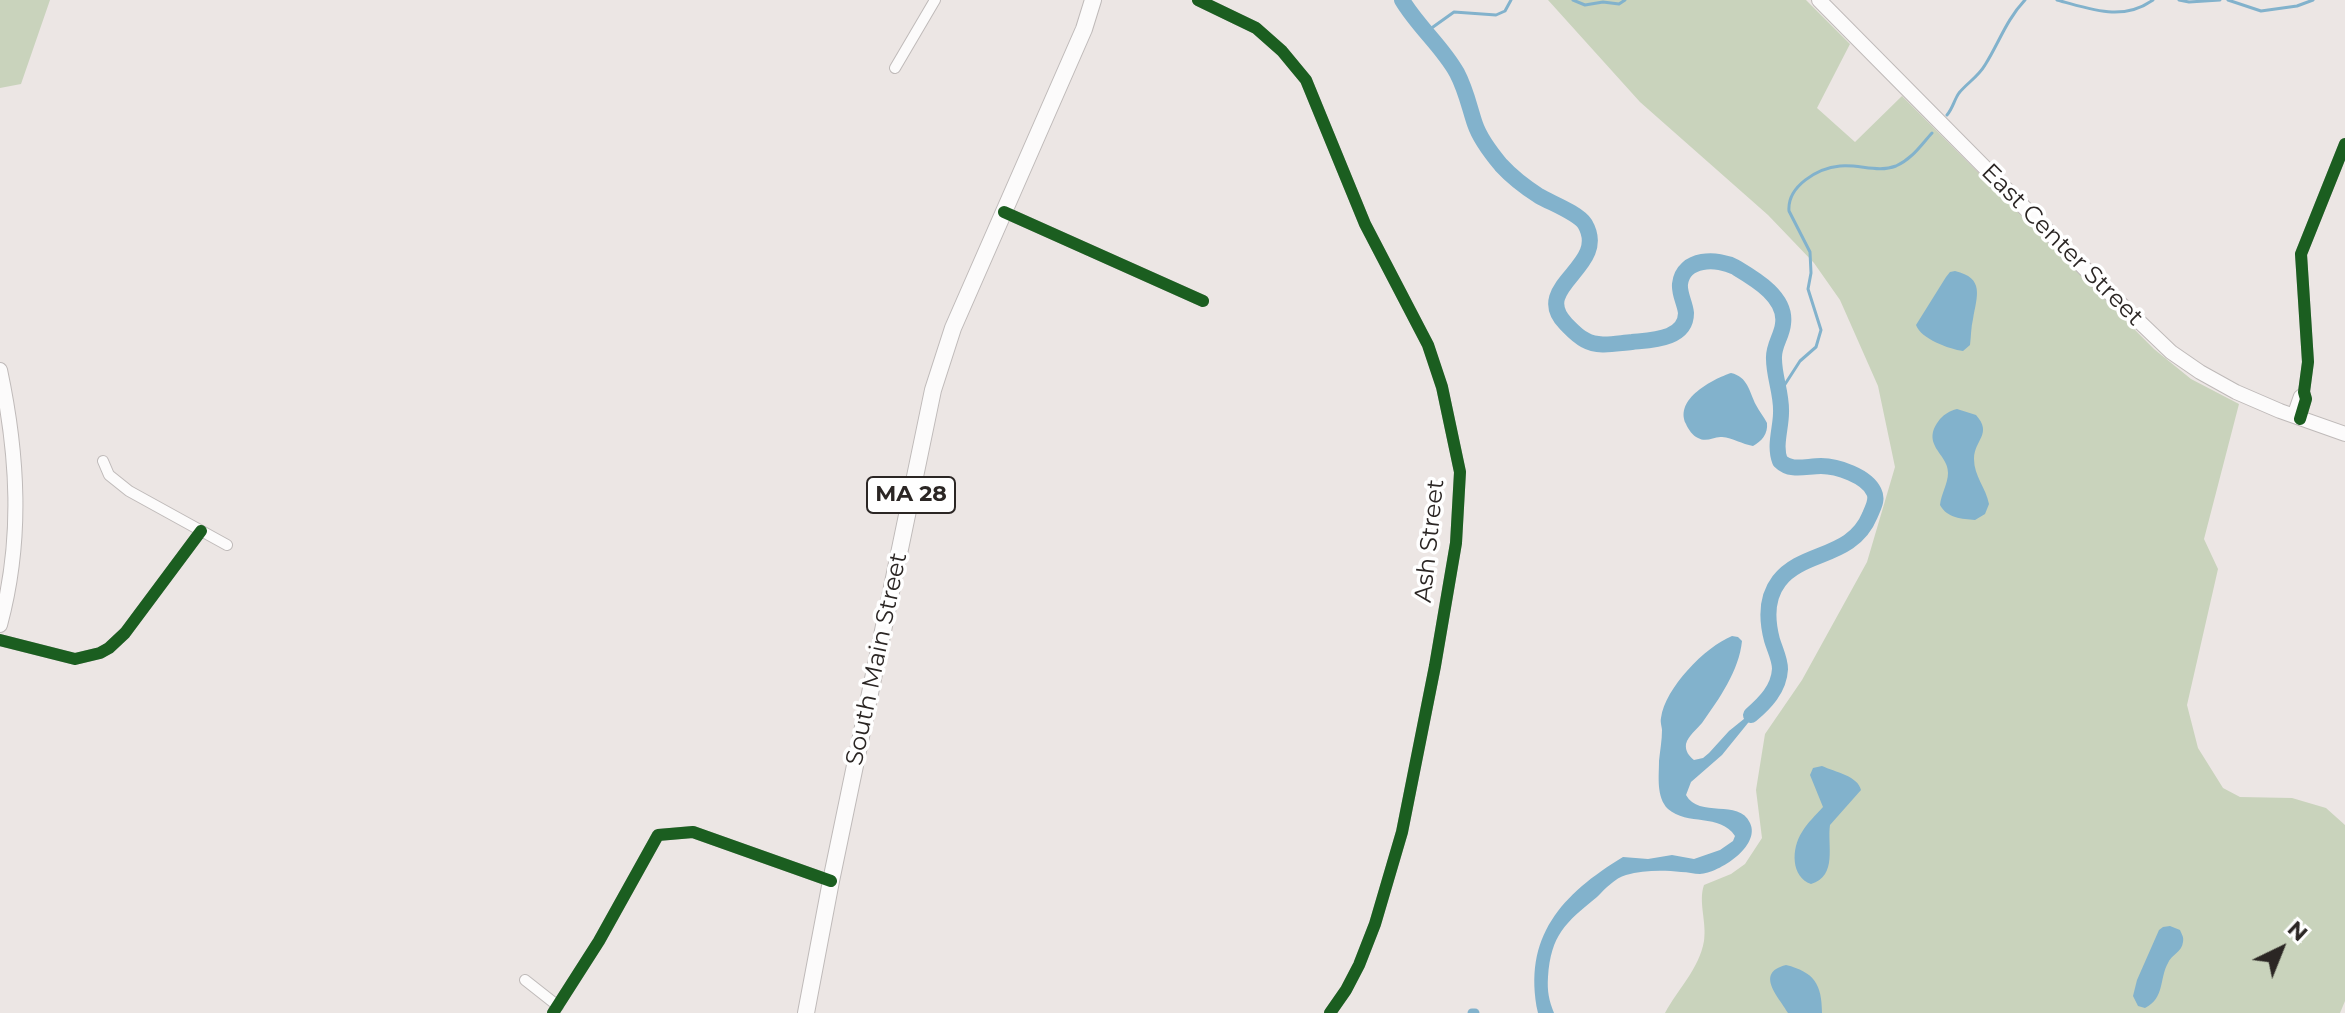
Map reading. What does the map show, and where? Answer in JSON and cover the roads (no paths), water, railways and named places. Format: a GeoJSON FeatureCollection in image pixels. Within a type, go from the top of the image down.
{"type":"FeatureCollection","features":[{"type":"Feature","properties":{"kind":"main road","name":"South Main Street"},"geometry":{"type":"LineString","coordinates":[[806,1013],[933,390],[953,328],[1084,29],[1093,0]]}},
{"type":"Feature","properties":{"kind":"main road","name":"East Center Street"},"geometry":{"type":"LineString","coordinates":[[1819,0],[2149,333],[2183,361],[2212,379],[2257,402],[2345,434]]}},
{"type":"Feature","properties":{"kind":"main road"},"geometry":{"type":"LineString","coordinates":[[0,370],[16,477],[12,556],[0,625]]}},
{"type":"Feature","properties":{"kind":"street"},"geometry":{"type":"LineString","coordinates":[[895,68],[935,0]]}},
{"type":"Feature","properties":{"kind":"street","name":"Ash Street"},"geometry":{"type":"LineString","coordinates":[[1198,0],[1256,28],[1282,51],[1306,80],[1365,224],[1428,345],[1442,387],[1460,472],[1456,543],[1402,832],[1375,924],[1359,965],[1330,1013]]}},
{"type":"Feature","properties":{"kind":"street"},"geometry":{"type":"LineString","coordinates":[[2296,418],[2308,362],[2301,254],[2345,144]]}},
{"type":"Feature","properties":{"kind":"street"},"geometry":{"type":"LineString","coordinates":[[1004,212],[1203,301]]}},
{"type":"Feature","properties":{"kind":"street"},"geometry":{"type":"LineString","coordinates":[[103,461],[109,475],[121,486],[227,545]]}},
{"type":"Feature","properties":{"kind":"street"},"geometry":{"type":"LineString","coordinates":[[0,640],[75,659],[100,653],[125,633],[201,531]]}},
{"type":"Feature","properties":{"kind":"street"},"geometry":{"type":"LineString","coordinates":[[525,980],[556,1009],[599,941],[658,835],[693,832],[831,881]]}},
{"type":"Feature","properties":{"kind":"water"},"geometry":{"type":"Polygon","coordinates":[[[1955,271],[1971,278],[1977,289],[1970,345],[1963,351],[1929,339],[1916,325],[1946,277],[1955,271]]]}},
{"type":"Feature","properties":{"kind":"water"},"geometry":{"type":"Polygon","coordinates":[[[1731,373],[1745,381],[1767,423],[1764,437],[1753,446],[1722,437],[1701,439],[1686,424],[1685,406],[1690,398],[1706,385],[1731,373]]]}},
{"type":"Feature","properties":{"kind":"water"},"geometry":{"type":"Polygon","coordinates":[[[1957,409],[1976,415],[1983,427],[1974,459],[1989,504],[1985,514],[1975,520],[1951,515],[1940,505],[1948,473],[1934,443],[1934,428],[1947,413],[1957,409]]]}},
{"type":"Feature","properties":{"kind":"water"},"geometry":{"type":"Polygon","coordinates":[[[1732,636],[1742,641],[1737,663],[1721,694],[1687,741],[1689,755],[1694,760],[1703,758],[1729,731],[1765,702],[1722,755],[1691,782],[1686,795],[1700,806],[1737,811],[1745,816],[1752,832],[1750,841],[1736,857],[1708,872],[1639,872],[1622,876],[1610,884],[1568,923],[1556,940],[1548,982],[1554,1013],[1538,1013],[1536,962],[1542,940],[1552,920],[1582,886],[1623,857],[1648,859],[1672,855],[1694,859],[1720,850],[1733,841],[1735,836],[1721,824],[1684,817],[1668,809],[1662,799],[1659,780],[1661,720],[1670,694],[1699,659],[1732,636]]]}},
{"type":"Feature","properties":{"kind":"water"},"geometry":{"type":"Polygon","coordinates":[[[1822,766],[1851,778],[1861,790],[1830,825],[1828,867],[1819,880],[1811,884],[1796,869],[1795,854],[1802,832],[1823,807],[1810,775],[1813,768],[1822,766]]]}},
{"type":"Feature","properties":{"kind":"water"},"geometry":{"type":"Polygon","coordinates":[[[2170,926],[2180,930],[2182,945],[2165,969],[2156,999],[2145,1008],[2138,1006],[2133,996],[2137,980],[2159,930],[2170,926]]]}},
{"type":"Feature","properties":{"kind":"water"},"geometry":{"type":"Polygon","coordinates":[[[1786,965],[1803,971],[1814,981],[1820,994],[1822,1013],[1788,1013],[1770,979],[1777,969],[1786,965]]]}},
{"type":"Feature","properties":{"kind":"waterway"},"geometry":{"type":"LineString","coordinates":[[1402,0],[1457,73],[1477,130],[1497,160],[1529,189],[1571,212],[1585,224],[1590,239],[1587,252],[1557,298],[1557,311],[1566,324],[1582,338],[1596,344],[1666,337],[1674,334],[1684,322],[1686,313],[1680,284],[1687,269],[1694,264],[1711,261],[1735,267],[1768,290],[1783,314],[1774,354],[1781,406],[1780,461],[1794,467],[1821,466],[1843,470],[1865,481],[1874,492],[1875,501],[1870,515],[1852,540],[1789,571],[1775,588],[1769,617],[1779,676],[1770,695],[1751,715]]}},
{"type":"Feature","properties":{"kind":"waterway"},"geometry":{"type":"LineString","coordinates":[[1426,32],[1454,12],[1496,15],[1505,11],[1511,0]]}},
{"type":"Feature","properties":{"kind":"waterway"},"geometry":{"type":"LineString","coordinates":[[1573,0],[1585,5],[1603,2],[1619,4],[1625,0]]}},
{"type":"Feature","properties":{"kind":"waterway"},"geometry":{"type":"LineString","coordinates":[[1947,115],[1959,93],[1982,69],[2025,0]]}},
{"type":"Feature","properties":{"kind":"waterway"},"geometry":{"type":"LineString","coordinates":[[2057,0],[2106,12],[2130,11],[2153,0]]}},
{"type":"Feature","properties":{"kind":"waterway"},"geometry":{"type":"LineString","coordinates":[[2179,0],[2220,0]]}},
{"type":"Feature","properties":{"kind":"waterway"},"geometry":{"type":"LineString","coordinates":[[2228,0],[2261,11],[2297,6],[2313,0]]}},
{"type":"Feature","properties":{"kind":"waterway"},"geometry":{"type":"LineString","coordinates":[[1780,392],[1800,361],[1816,347],[1821,330],[1808,289],[1810,252],[1789,211],[1793,194],[1806,180],[1831,167],[1882,169],[1896,166],[1912,156],[1932,133]]}}]}
